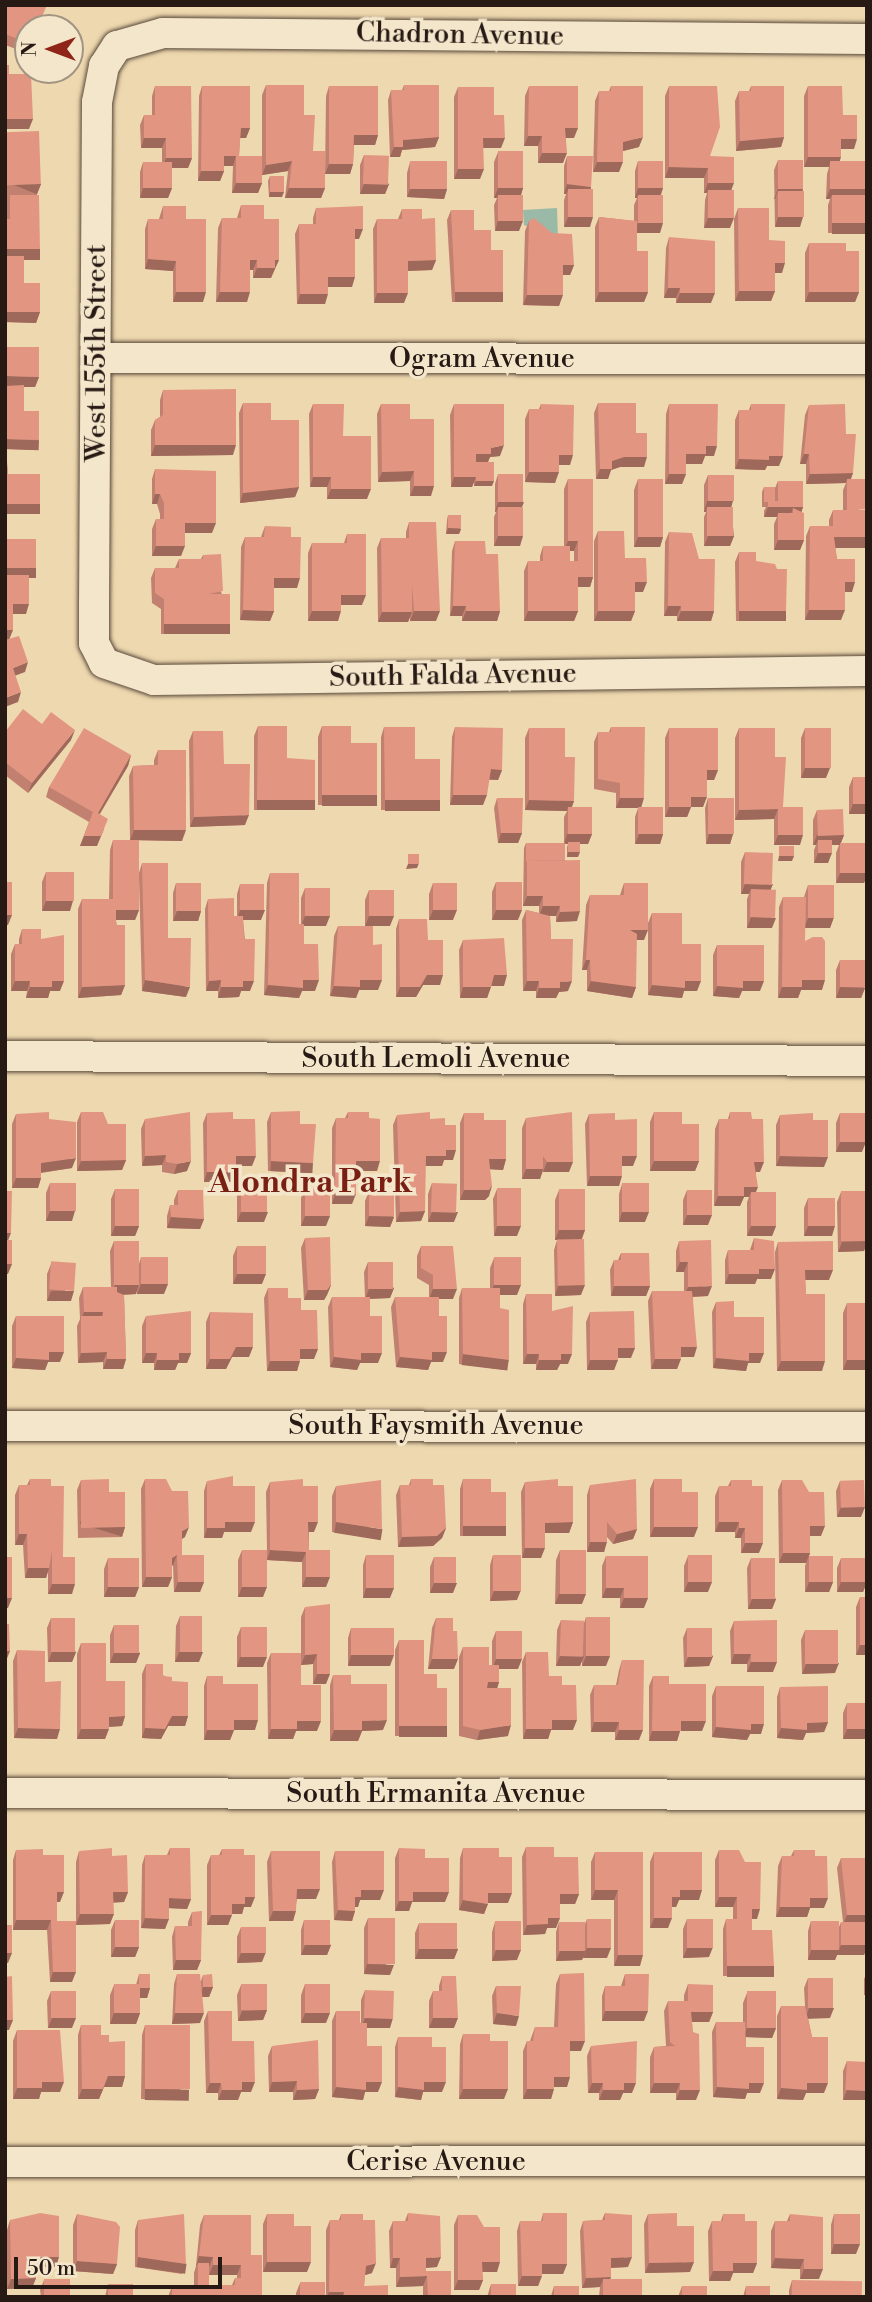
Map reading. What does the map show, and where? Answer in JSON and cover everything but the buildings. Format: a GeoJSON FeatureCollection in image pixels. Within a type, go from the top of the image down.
{"type":"FeatureCollection","features":[{"type":"Feature","properties":{"kind":"street","name":"Chadron Avenue"},"geometry":{"type":"LineString","coordinates":[[97,102],[104,66],[117,46],[163,33],[867,39]]}},
{"type":"Feature","properties":{"kind":"street","name":"West 155th Street"},"geometry":{"type":"LineString","coordinates":[[94,603],[97,102]]}},
{"type":"Feature","properties":{"kind":"street","name":"Ogram Avenue"},"geometry":{"type":"LineString","coordinates":[[97,358],[867,359]]}},
{"type":"Feature","properties":{"kind":"street","name":"South Falda Avenue"},"geometry":{"type":"LineString","coordinates":[[94,603],[94,643],[104,663],[154,680],[867,671]]}},
{"type":"Feature","properties":{"kind":"street","name":"South Lemoli Avenue"},"geometry":{"type":"LineString","coordinates":[[5,1056],[867,1061]]}},
{"type":"Feature","properties":{"kind":"street","name":"South Faysmith Avenue"},"geometry":{"type":"LineString","coordinates":[[5,1426],[867,1427]]}},
{"type":"Feature","properties":{"kind":"street","name":"South Ermanita Avenue"},"geometry":{"type":"LineString","coordinates":[[5,1793],[867,1795]]}},
{"type":"Feature","properties":{"kind":"street","name":"Cerise Avenue"},"geometry":{"type":"LineString","coordinates":[[5,2162],[867,2161]]}},
{"type":"Feature","properties":{"kind":"shaded area"},"geometry":{"type":"Polygon","coordinates":[[[557,208],[558,238],[524,225],[523,210],[557,208]]]}},
{"type":"Feature","properties":{"kind":"district","name":"Alondra Park"},"geometry":{"type":"Point","coordinates":[310,1182]}}]}
